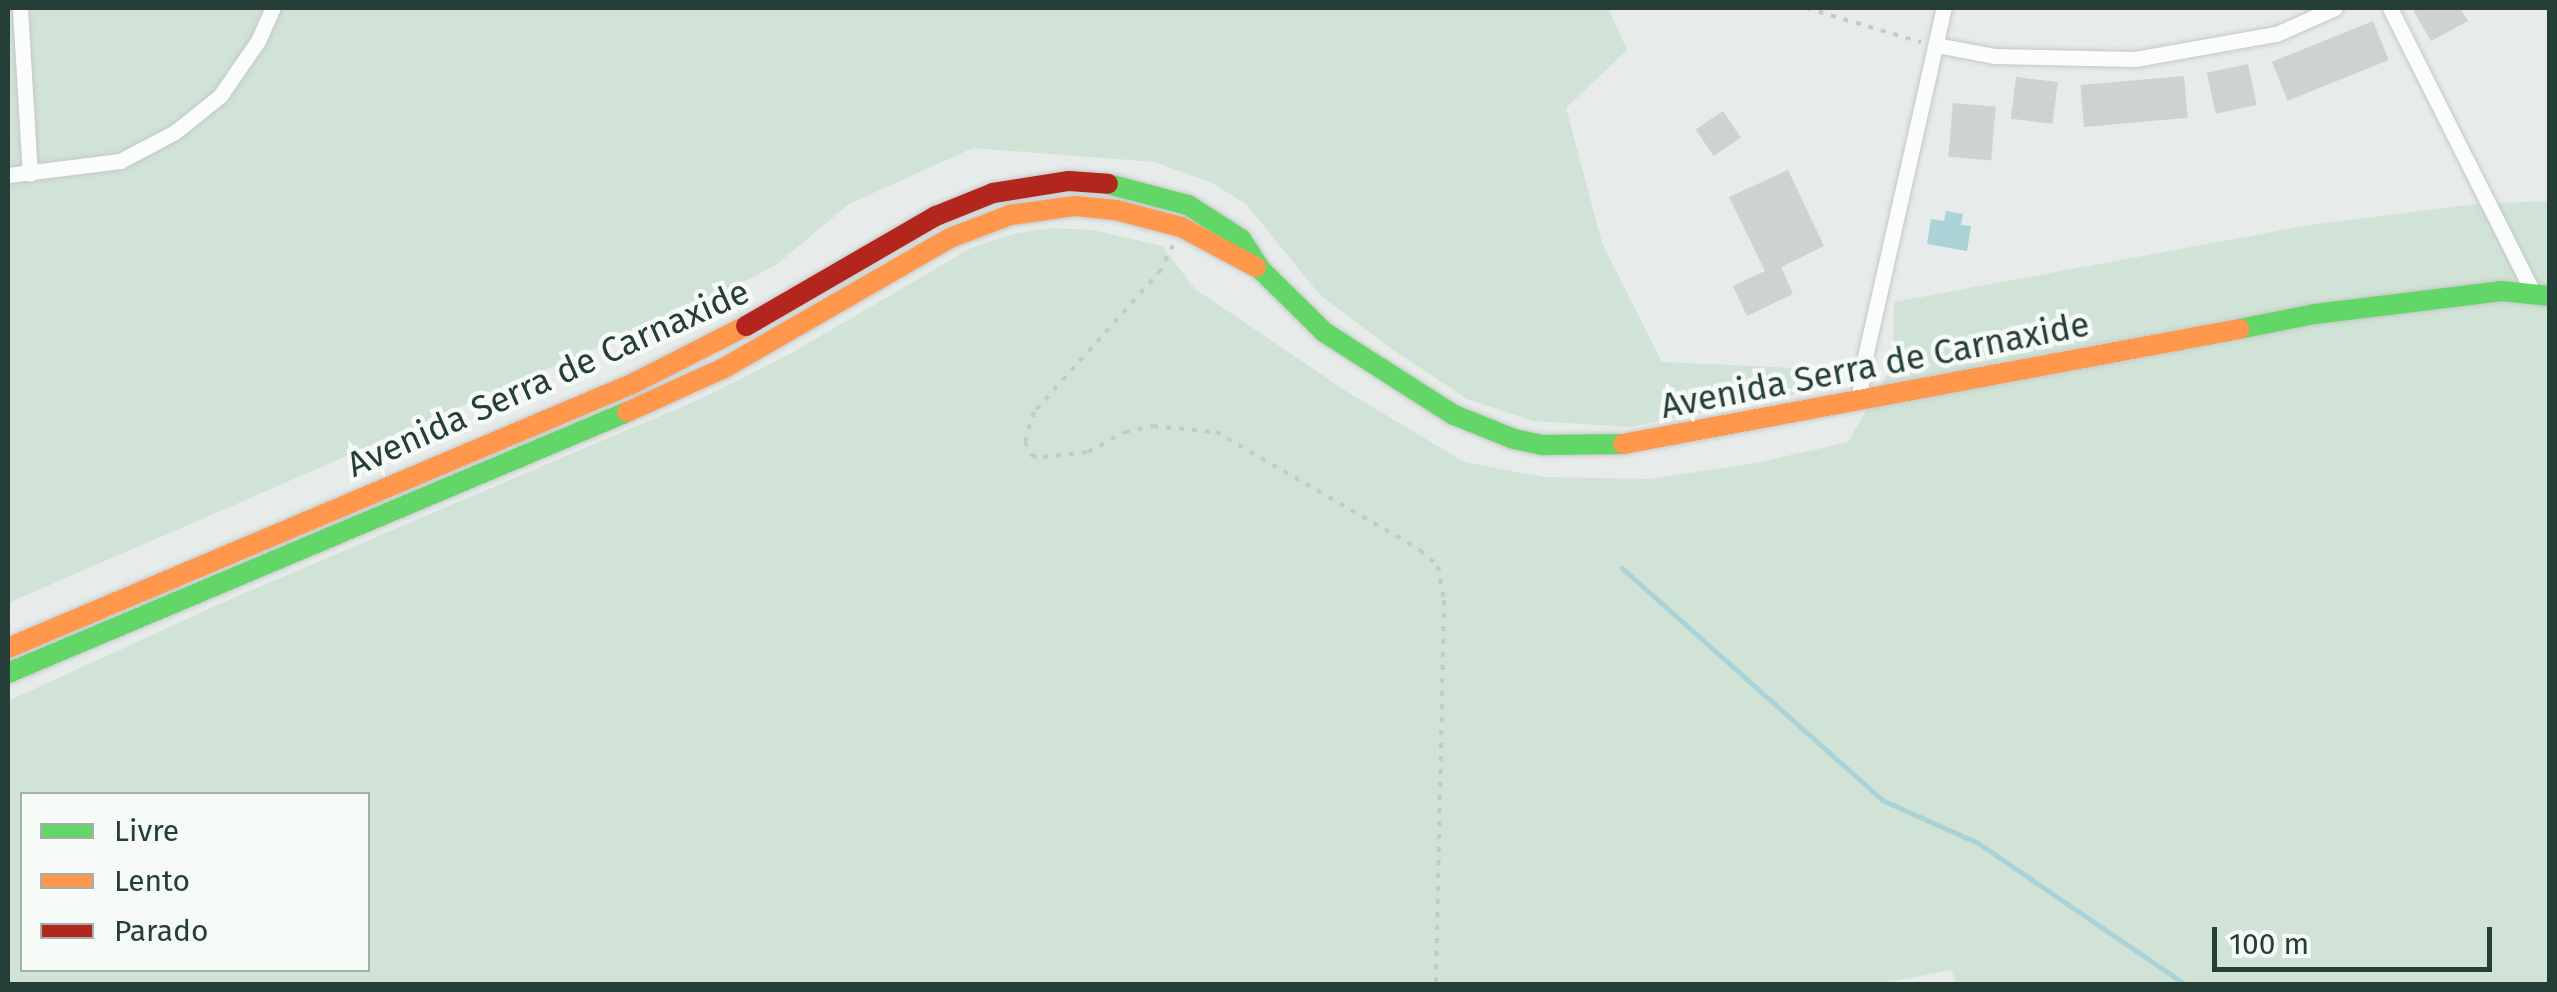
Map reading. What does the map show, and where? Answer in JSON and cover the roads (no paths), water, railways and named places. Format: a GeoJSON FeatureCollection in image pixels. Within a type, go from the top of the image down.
{"type":"FeatureCollection","features":[{"type":"Feature","properties":{"kind":"street"},"geometry":{"type":"LineString","coordinates":[[20,8],[30,174]]}},
{"type":"Feature","properties":{"kind":"street"},"geometry":{"type":"LineString","coordinates":[[8,175],[120,161],[175,132],[220,96],[258,41],[273,8]]}},
{"type":"Feature","properties":{"kind":"street"},"geometry":{"type":"LineString","coordinates":[[1859,398],[1862,366],[1944,8]]}},
{"type":"Feature","properties":{"kind":"street"},"geometry":{"type":"LineString","coordinates":[[1936,45],[1994,56],[2135,59],[2276,34],[2335,8]]}},
{"type":"Feature","properties":{"kind":"street"},"geometry":{"type":"LineString","coordinates":[[2390,8],[2542,295]]}},
{"type":"Feature","properties":{"kind":"street","name":"Avenida Serra de Carnaxide"},"geometry":{"type":"LineString","coordinates":[[8,648],[634,383],[784,307],[936,216],[993,192],[1069,181],[1153,192],[1220,221],[1241,239],[1262,270],[1324,332],[1454,415],[1514,439],[1593,448],[1638,444],[1859,398],[2314,314],[2484,292],[2542,295]]}},
{"type":"Feature","properties":{"kind":"street","name":"Avenida Serra de Carnaxide"},"geometry":{"type":"LineString","coordinates":[[8,673],[680,389],[972,228],[1010,215],[1075,206],[1116,210],[1182,227],[1262,270]]}},
{"type":"Feature","properties":{"kind":"water"},"geometry":{"type":"Polygon","coordinates":[[[1946,211],[1963,214],[1961,225],[1971,226],[1967,251],[1927,244],[1931,219],[1944,221],[1946,211]]]}},
{"type":"Feature","properties":{"kind":"waterway"},"geometry":{"type":"LineString","coordinates":[[1622,568],[1882,800],[1978,843],[2185,984]]}}]}
